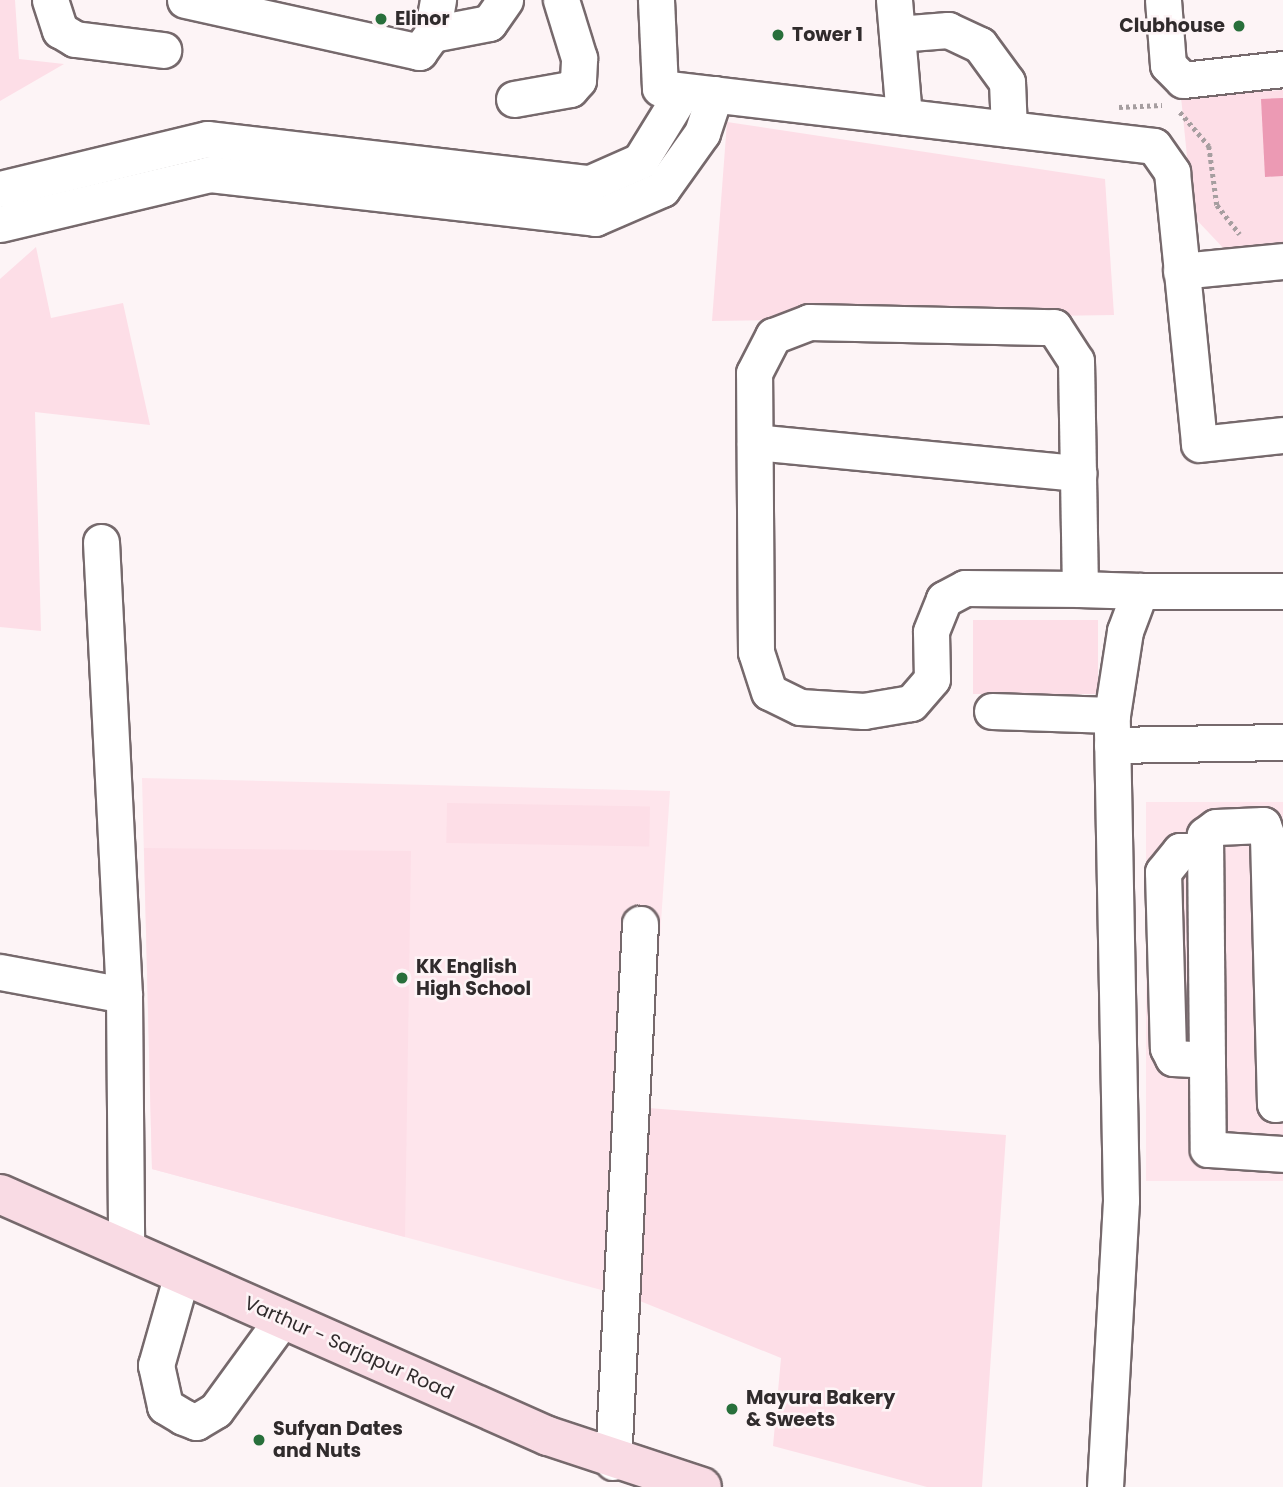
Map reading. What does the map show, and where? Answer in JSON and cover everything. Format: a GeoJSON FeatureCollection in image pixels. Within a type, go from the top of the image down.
{"type":"FeatureCollection","features":[{"type":"Feature","properties":{"kind":"main road","name":"Varthur - Sarjapur Road"},"geometry":{"type":"LineString","coordinates":[[0,1194],[659,1482],[702,1487]]}},
{"type":"Feature","properties":{"kind":"street"},"geometry":{"type":"LineString","coordinates":[[50,0],[60,30],[75,39],[163,50]]}},
{"type":"Feature","properties":{"kind":"street"},"geometry":{"type":"LineString","coordinates":[[185,0],[242,6],[419,52],[432,34],[438,0]]}},
{"type":"Feature","properties":{"kind":"street"},"geometry":{"type":"LineString","coordinates":[[432,34],[489,23],[505,0]]}},
{"type":"Feature","properties":{"kind":"street"},"geometry":{"type":"LineString","coordinates":[[514,99],[570,89],[578,80],[579,58],[561,0]]}},
{"type":"Feature","properties":{"kind":"street"},"geometry":{"type":"LineString","coordinates":[[656,0],[660,88],[1154,146],[1172,172],[1199,444],[1283,435]]}},
{"type":"Feature","properties":{"kind":"street"},"geometry":{"type":"LineString","coordinates":[[894,0],[904,117]]}},
{"type":"Feature","properties":{"kind":"street"},"geometry":{"type":"LineString","coordinates":[[1163,0],[1168,65],[1184,80],[1283,69]]}},
{"type":"Feature","properties":{"kind":"street"},"geometry":{"type":"LineString","coordinates":[[897,34],[931,27],[980,45],[1007,82],[1009,129]]}},
{"type":"Feature","properties":{"kind":"street"},"geometry":{"type":"LineString","coordinates":[[0,189],[207,139],[590,183],[640,161],[699,93]]}},
{"type":"Feature","properties":{"kind":"street"},"geometry":{"type":"LineString","coordinates":[[0,224],[210,174],[595,218],[663,189],[702,133],[699,93]]}},
{"type":"Feature","properties":{"kind":"street"},"geometry":{"type":"LineString","coordinates":[[528,210],[531,176]]}},
{"type":"Feature","properties":{"kind":"street"},"geometry":{"type":"LineString","coordinates":[[1181,271],[1283,261]]}},
{"type":"Feature","properties":{"kind":"street"},"geometry":{"type":"LineString","coordinates":[[1080,589],[1076,361],[1054,327],[809,322],[774,336],[754,373],[756,652],[769,692],[800,707],[864,711],[911,703],[932,679],[931,632],[944,599],[965,588],[1283,591]]}},
{"type":"Feature","properties":{"kind":"street"},"geometry":{"type":"LineString","coordinates":[[755,442],[1079,473]]}},
{"type":"Feature","properties":{"kind":"street"},"geometry":{"type":"LineString","coordinates":[[102,542],[124,995],[126,1249]]}},
{"type":"Feature","properties":{"kind":"street"},"geometry":{"type":"LineString","coordinates":[[1105,1487],[1121,1200],[1112,730],[1125,631],[1140,591]]}},
{"type":"Feature","properties":{"kind":"street"},"geometry":{"type":"LineString","coordinates":[[992,711],[1112,730],[1283,742]]}},
{"type":"Feature","properties":{"kind":"street"},"geometry":{"type":"LineString","coordinates":[[1263,825],[1268,839],[1279,1154],[1208,1149],[1205,835],[1216,827],[1263,825]]}},
{"type":"Feature","properties":{"kind":"street"},"geometry":{"type":"LineString","coordinates":[[613,1462],[640,924]]}},
{"type":"Feature","properties":{"kind":"street"},"geometry":{"type":"LineString","coordinates":[[0,972],[124,995]]}},
{"type":"Feature","properties":{"kind":"street"},"geometry":{"type":"LineString","coordinates":[[182,1274],[156,1365],[165,1406],[183,1418],[196,1422],[216,1410],[283,1318]]}},
{"type":"Feature","properties":{"kind":"shaded area"},"geometry":{"type":"Polygon","coordinates":[[[0,0],[15,0],[19,59],[64,64],[0,101],[0,0]]]}},
{"type":"Feature","properties":{"kind":"shaded area"},"geometry":{"type":"Polygon","coordinates":[[[1283,90],[1283,252],[1227,252],[1193,216],[1181,97],[1283,90]]]}},
{"type":"Feature","properties":{"kind":"shaded area"},"geometry":{"type":"Polygon","coordinates":[[[1283,98],[1283,176],[1265,177],[1261,99],[1283,98]]]}},
{"type":"Feature","properties":{"kind":"shaded area"},"geometry":{"type":"Polygon","coordinates":[[[727,122],[1105,179],[1114,315],[712,321],[727,122]]]}},
{"type":"Feature","properties":{"kind":"shaded area"},"geometry":{"type":"Polygon","coordinates":[[[36,247],[51,318],[123,303],[150,425],[35,412],[41,631],[0,627],[0,279],[36,247]]]}},
{"type":"Feature","properties":{"kind":"shaded area"},"geometry":{"type":"Polygon","coordinates":[[[973,620],[1098,620],[1098,694],[973,694],[973,620]]]}},
{"type":"Feature","properties":{"kind":"shaded area","name":"KK English High School"},"geometry":{"type":"Polygon","coordinates":[[[142,778],[670,791],[635,1299],[152,1169],[142,778]]]}},
{"type":"Feature","properties":{"kind":"shaded area"},"geometry":{"type":"Polygon","coordinates":[[[1146,802],[1283,802],[1283,1181],[1146,1181],[1146,802]]]}},
{"type":"Feature","properties":{"kind":"shaded area"},"geometry":{"type":"Polygon","coordinates":[[[447,803],[650,807],[649,847],[446,843],[447,803]]]}},
{"type":"Feature","properties":{"kind":"shaded area"},"geometry":{"type":"Polygon","coordinates":[[[144,848],[411,851],[405,1237],[152,1169],[144,848]]]}},
{"type":"Feature","properties":{"kind":"shaded area"},"geometry":{"type":"Polygon","coordinates":[[[648,1108],[1006,1135],[982,1487],[927,1487],[773,1446],[781,1358],[635,1299],[648,1108]]]}},
{"type":"Feature","properties":{"kind":"place","name":"Elinor"},"geometry":{"type":"Point","coordinates":[381,19]}},
{"type":"Feature","properties":{"kind":"place","name":"Clubhouse"},"geometry":{"type":"Point","coordinates":[1239,26]}},
{"type":"Feature","properties":{"kind":"place","name":"Tower 1"},"geometry":{"type":"Point","coordinates":[778,35]}},
{"type":"Feature","properties":{"kind":"place","name":"KK English High School"},"geometry":{"type":"Point","coordinates":[402,978]}},
{"type":"Feature","properties":{"kind":"place","name":"Mayura Bakery & Sweets"},"geometry":{"type":"Point","coordinates":[732,1409]}},
{"type":"Feature","properties":{"kind":"place","name":"Sufyan Dates and Nuts"},"geometry":{"type":"Point","coordinates":[259,1440]}}]}
